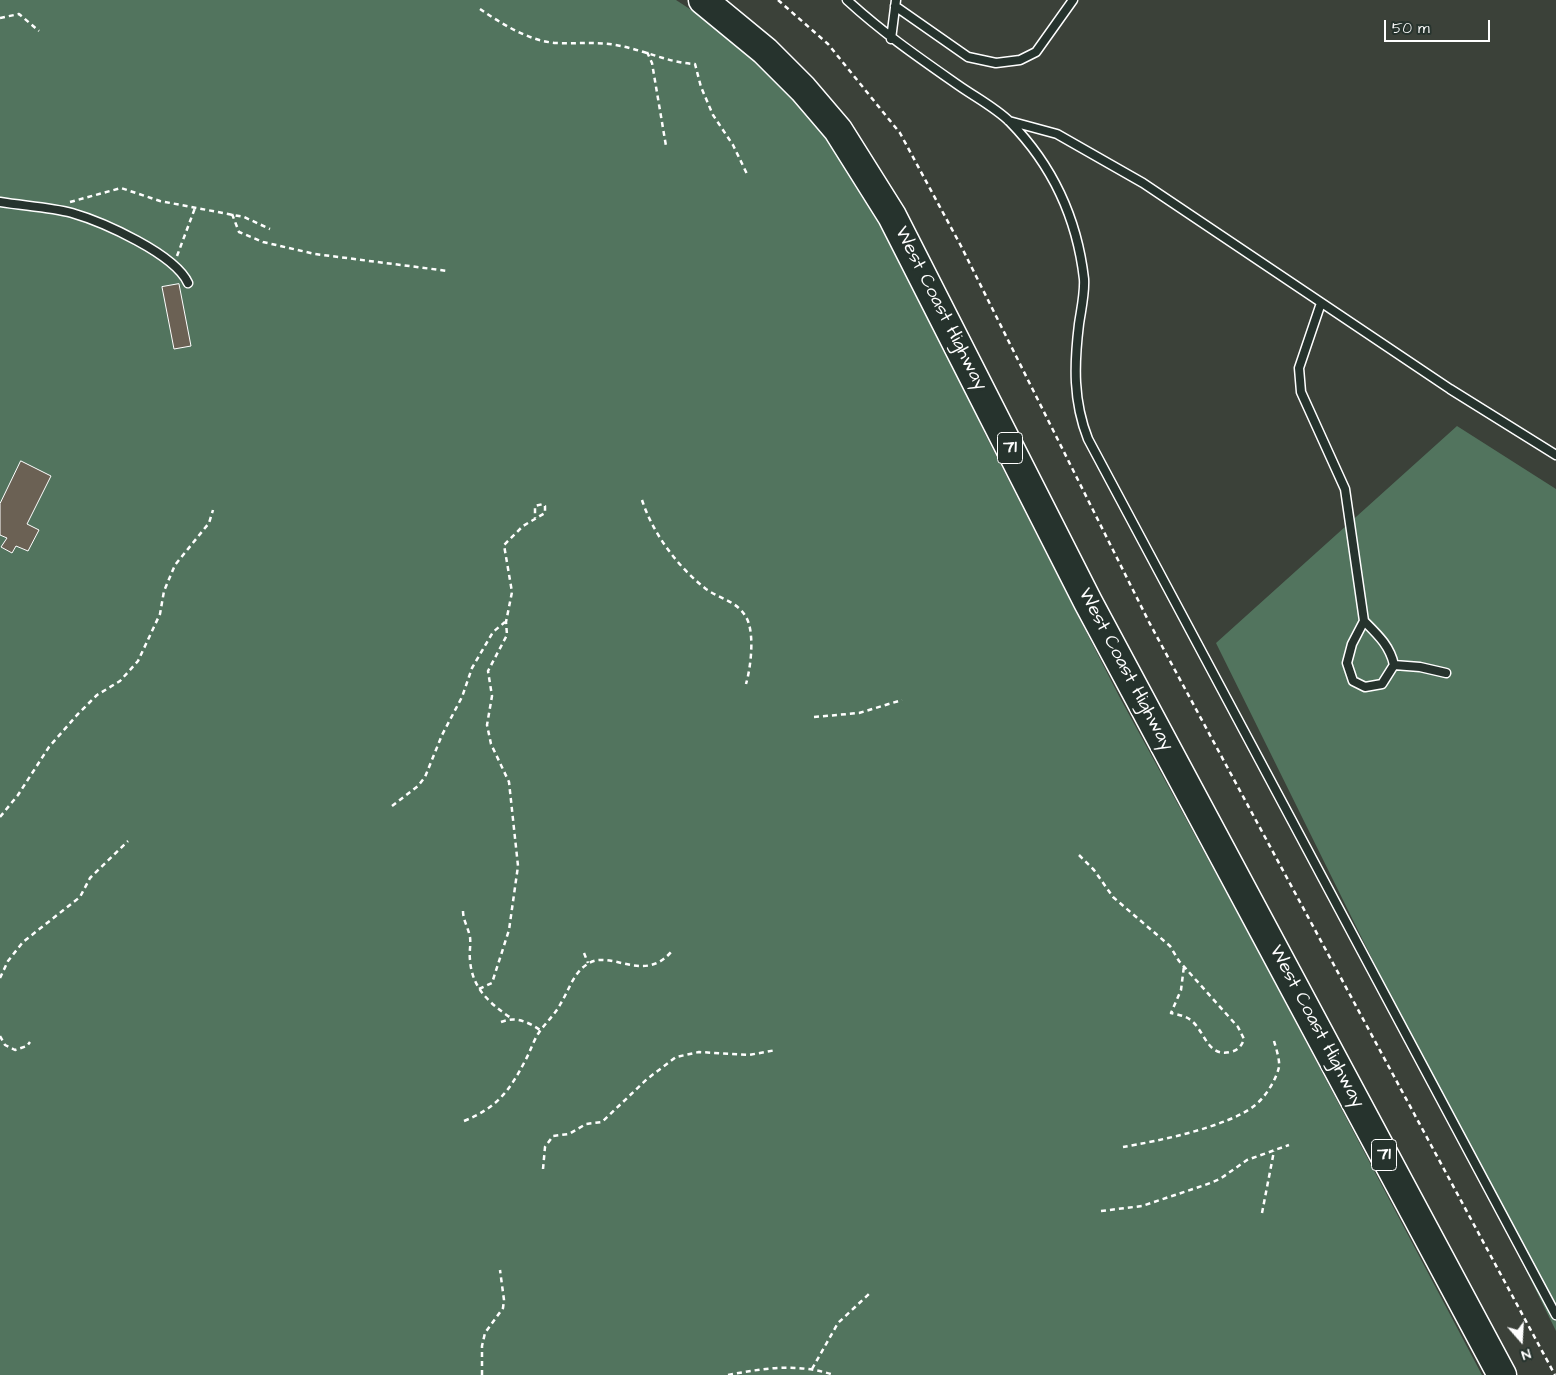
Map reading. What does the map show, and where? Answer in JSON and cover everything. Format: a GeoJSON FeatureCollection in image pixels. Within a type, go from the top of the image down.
{"type":"FeatureCollection","features":[{"type":"Feature","properties":{"kind":"highway","name":"West Coast Highway"},"geometry":{"type":"LineString","coordinates":[[702,0],[765,51],[803,89],[838,130],[892,216],[1102,627],[1502,1375]]}},
{"type":"Feature","properties":{"kind":"lane"},"geometry":{"type":"LineString","coordinates":[[847,0],[891,38],[1008,120],[1036,150],[1059,187],[1079,248],[1084,282],[1076,351],[1076,394],[1079,416],[1088,440],[1556,1315]]}},
{"type":"Feature","properties":{"kind":"lane"},"geometry":{"type":"LineString","coordinates":[[891,38],[896,3],[968,57],[996,63],[1020,60],[1036,52],[1073,0]]}},
{"type":"Feature","properties":{"kind":"lane"},"geometry":{"type":"LineString","coordinates":[[1008,120],[1057,134],[1143,183],[1450,389],[1556,455]]}},
{"type":"Feature","properties":{"kind":"lane"},"geometry":{"type":"LineString","coordinates":[[0,202],[74,214],[147,246],[173,264],[188,283]]}},
{"type":"Feature","properties":{"kind":"lane"},"geometry":{"type":"LineString","coordinates":[[1321,303],[1299,368],[1301,392],[1345,489],[1364,621],[1352,644],[1347,663],[1354,682],[1366,687],[1382,684],[1394,666],[1391,653],[1380,637],[1364,621]]}},
{"type":"Feature","properties":{"kind":"lane"},"geometry":{"type":"LineString","coordinates":[[1394,666],[1420,667],[1446,673]]}},
{"type":"Feature","properties":{"kind":"path"},"geometry":{"type":"LineString","coordinates":[[778,0],[828,44],[900,134],[961,246],[1149,622],[1555,1375]]}},
{"type":"Feature","properties":{"kind":"path"},"geometry":{"type":"LineString","coordinates":[[480,9],[513,29],[541,40],[596,42],[648,52],[681,63],[695,64],[701,86],[713,115],[733,145],[748,176]]}},
{"type":"Feature","properties":{"kind":"path"},"geometry":{"type":"LineString","coordinates":[[0,18],[19,14],[39,31]]}},
{"type":"Feature","properties":{"kind":"path"},"geometry":{"type":"LineString","coordinates":[[648,52],[652,63],[666,146]]}},
{"type":"Feature","properties":{"kind":"path"},"geometry":{"type":"LineString","coordinates":[[64,202],[121,188],[160,201],[232,214],[253,220],[270,229]]}},
{"type":"Feature","properties":{"kind":"path"},"geometry":{"type":"LineString","coordinates":[[173,264],[195,208]]}},
{"type":"Feature","properties":{"kind":"path"},"geometry":{"type":"LineString","coordinates":[[232,214],[239,232],[282,246],[335,257],[448,270]]}},
{"type":"Feature","properties":{"kind":"path"},"geometry":{"type":"LineString","coordinates":[[642,500],[649,518],[671,553],[697,581],[720,598],[733,602],[747,618],[752,646],[746,684]]}},
{"type":"Feature","properties":{"kind":"path"},"geometry":{"type":"LineString","coordinates":[[479,989],[492,983],[502,953],[509,930],[518,866],[509,782],[491,744],[488,725],[492,696],[488,671],[492,659],[507,635],[506,622],[512,585],[504,545],[512,535],[545,513],[545,506],[543,504],[535,506],[535,518]]}},
{"type":"Feature","properties":{"kind":"path"},"geometry":{"type":"LineString","coordinates":[[0,817],[18,795],[49,748],[77,715],[97,695],[120,680],[138,661],[160,614],[164,591],[175,565],[209,523],[213,510]]}},
{"type":"Feature","properties":{"kind":"path"},"geometry":{"type":"LineString","coordinates":[[392,806],[418,786],[425,777],[445,728],[462,697],[472,668],[493,632],[506,622]]}},
{"type":"Feature","properties":{"kind":"path"},"geometry":{"type":"LineString","coordinates":[[814,717],[859,713],[902,700]]}},
{"type":"Feature","properties":{"kind":"path"},"geometry":{"type":"LineString","coordinates":[[0,978],[18,948],[54,916],[80,897],[90,878],[128,841]]}},
{"type":"Feature","properties":{"kind":"path"},"geometry":{"type":"LineString","coordinates":[[1079,855],[1094,870],[1110,893],[1170,946],[1184,966],[1241,1031],[1244,1039],[1236,1050],[1224,1053],[1216,1050],[1205,1041],[1191,1020],[1171,1013],[1181,990],[1184,966]]}},
{"type":"Feature","properties":{"kind":"path"},"geometry":{"type":"LineString","coordinates":[[86,875],[90,878]]}},
{"type":"Feature","properties":{"kind":"path"},"geometry":{"type":"LineString","coordinates":[[463,910],[464,920],[470,937],[472,972],[479,989],[493,1006],[510,1018],[529,1023],[540,1030]]}},
{"type":"Feature","properties":{"kind":"path"},"geometry":{"type":"LineString","coordinates":[[464,1121],[488,1110],[500,1100],[520,1070],[540,1030],[556,1012],[576,974],[588,963],[600,961],[650,966],[660,964],[671,952]]}},
{"type":"Feature","properties":{"kind":"path"},"geometry":{"type":"LineString","coordinates":[[584,953],[588,963]]}},
{"type":"Feature","properties":{"kind":"path"},"geometry":{"type":"LineString","coordinates":[[501,1022],[510,1018]]}},
{"type":"Feature","properties":{"kind":"path"},"geometry":{"type":"LineString","coordinates":[[0,1036],[4,1045],[15,1050],[27,1046],[30,1042]]}},
{"type":"Feature","properties":{"kind":"path"},"geometry":{"type":"LineString","coordinates":[[1123,1147],[1164,1140],[1228,1120],[1255,1106],[1266,1094],[1279,1066],[1274,1041]]}},
{"type":"Feature","properties":{"kind":"path"},"geometry":{"type":"LineString","coordinates":[[543,1169],[545,1147],[553,1136],[569,1134],[586,1124],[602,1122],[647,1079],[676,1057],[699,1052],[750,1055],[776,1050]]}},
{"type":"Feature","properties":{"kind":"path"},"geometry":{"type":"LineString","coordinates":[[1101,1211],[1142,1206],[1206,1185],[1220,1179],[1247,1160],[1289,1145]]}},
{"type":"Feature","properties":{"kind":"path"},"geometry":{"type":"LineString","coordinates":[[1262,1213],[1274,1151]]}},
{"type":"Feature","properties":{"kind":"path"},"geometry":{"type":"LineString","coordinates":[[482,1375],[482,1346],[485,1333],[503,1308],[504,1300],[500,1270]]}},
{"type":"Feature","properties":{"kind":"path"},"geometry":{"type":"LineString","coordinates":[[812,1369],[838,1323],[869,1294]]}},
{"type":"Feature","properties":{"kind":"path"},"geometry":{"type":"LineString","coordinates":[[728,1375],[796,1367],[834,1375]]}},
{"type":"Feature","properties":{"kind":"green space"},"geometry":{"type":"Polygon","coordinates":[[[0,0],[676,0],[722,30],[762,65],[797,99],[830,139],[862,186],[928,309],[985,434],[1119,696],[1258,951],[1482,1375],[0,1375],[0,0]]]}},
{"type":"Feature","properties":{"kind":"green space"},"geometry":{"type":"Polygon","coordinates":[[[1457,426],[1556,489],[1556,1331],[1216,643],[1457,426]]]}},
{"type":"Feature","properties":{"kind":"building"},"geometry":{"type":"Polygon","coordinates":[[[179,284],[191,346],[174,349],[162,287],[179,284]]]}},
{"type":"Feature","properties":{"kind":"building"},"geometry":{"type":"Polygon","coordinates":[[[21,461],[51,476],[27,524],[39,530],[28,551],[16,546],[12,553],[1,547],[7,538],[0,535],[0,504],[21,461]]]}}]}
